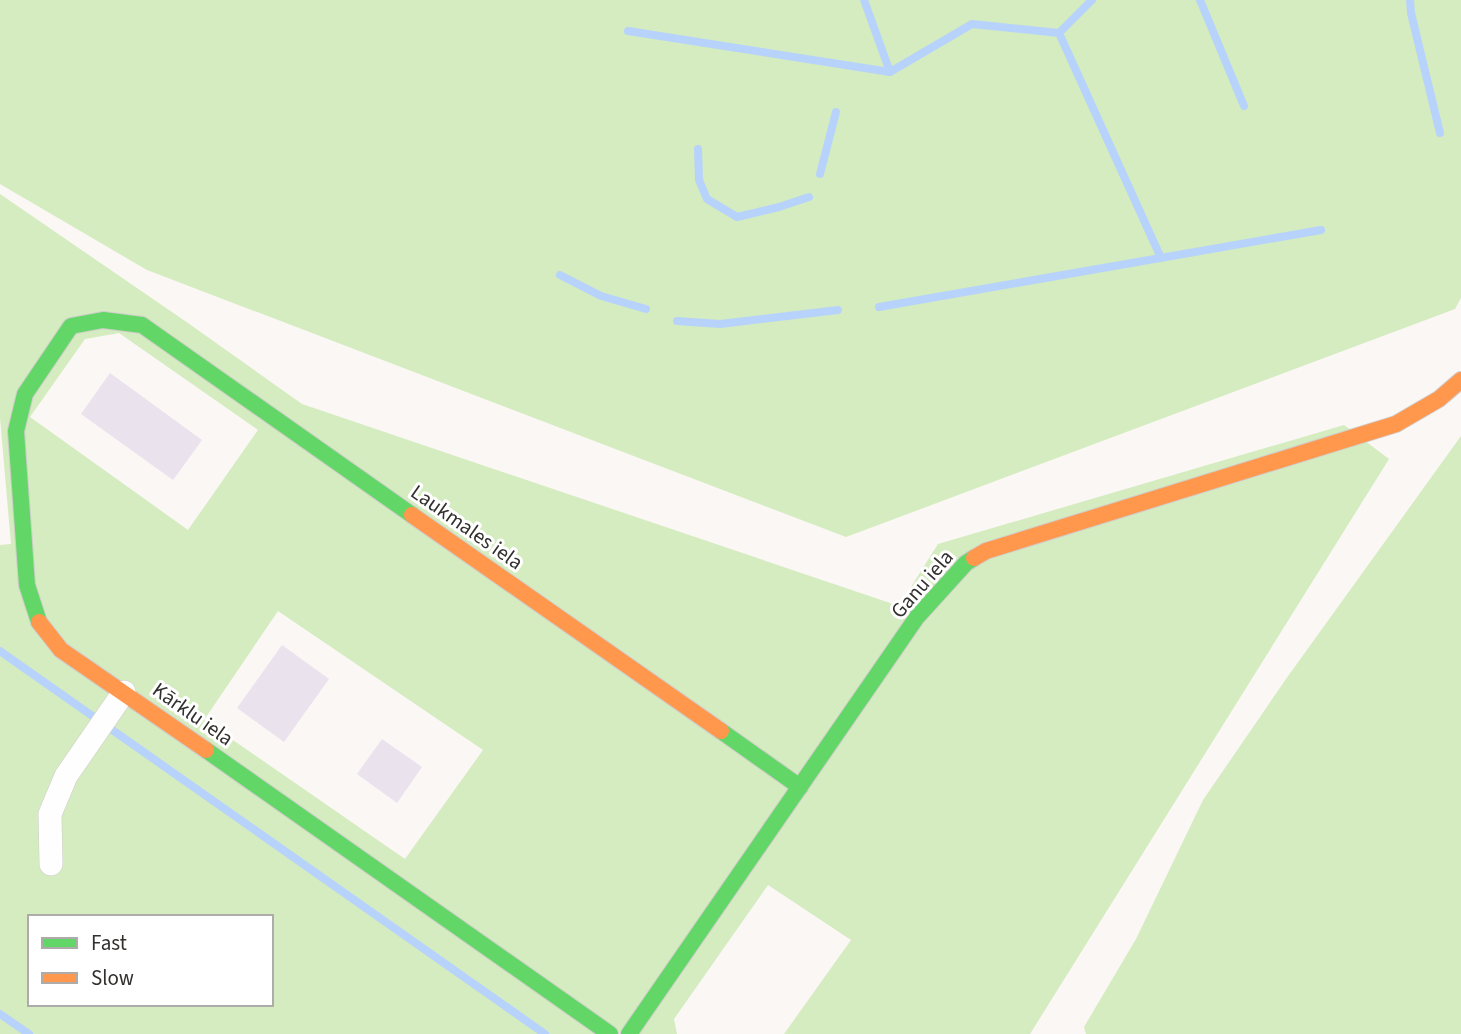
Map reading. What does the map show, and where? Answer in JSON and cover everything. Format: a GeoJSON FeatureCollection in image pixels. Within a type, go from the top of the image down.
{"type":"FeatureCollection","features":[{"type":"Feature","properties":{"kind":"street","name":"Kārklu iela"},"geometry":{"type":"LineString","coordinates":[[103,320],[71,326],[25,394],[16,431],[27,585],[40,624],[61,650],[610,1034]]}},
{"type":"Feature","properties":{"kind":"street","name":"Laukmales iela"},"geometry":{"type":"LineString","coordinates":[[103,320],[142,325],[800,787]]}},
{"type":"Feature","properties":{"kind":"street","name":"Ganu iela"},"geometry":{"type":"LineString","coordinates":[[629,1034],[917,617],[967,563],[986,551],[1396,424],[1439,399],[1461,380]]}},
{"type":"Feature","properties":{"kind":"street"},"geometry":{"type":"LineString","coordinates":[[51,864],[50,814],[66,776],[124,692]]}},
{"type":"Feature","properties":{"kind":"green space"},"geometry":{"type":"Polygon","coordinates":[[[0,0],[1461,0],[1461,298],[1455,309],[846,537],[147,270],[0,184],[0,0]]]}},
{"type":"Feature","properties":{"kind":"green space"},"geometry":{"type":"Polygon","coordinates":[[[0,194],[302,404],[899,606],[938,544],[1344,425],[1389,459],[1030,1034],[784,1034],[851,940],[768,885],[674,1019],[677,1034],[0,1034],[0,545],[11,544],[0,418],[0,194]],[[119,333],[85,339],[30,417],[188,530],[258,430],[119,333]],[[278,611],[204,720],[405,859],[483,750],[278,611]]]}},
{"type":"Feature","properties":{"kind":"green space"},"geometry":{"type":"Polygon","coordinates":[[[1461,436],[1461,1034],[1086,1034],[1084,1027],[1136,939],[1203,800],[1286,679],[1461,436]]]}},
{"type":"Feature","properties":{"kind":"building"},"geometry":{"type":"Polygon","coordinates":[[[110,373],[202,440],[173,480],[81,414],[110,373]]]}},
{"type":"Feature","properties":{"kind":"building"},"geometry":{"type":"Polygon","coordinates":[[[282,645],[329,679],[284,742],[237,708],[282,645]]]}},
{"type":"Feature","properties":{"kind":"building"},"geometry":{"type":"Polygon","coordinates":[[[382,739],[422,767],[397,803],[357,774],[382,739]]]}},
{"type":"Feature","properties":{"kind":"waterway"},"geometry":{"type":"LineString","coordinates":[[864,0],[890,72]]}},
{"type":"Feature","properties":{"kind":"waterway"},"geometry":{"type":"LineString","coordinates":[[1059,33],[1092,0]]}},
{"type":"Feature","properties":{"kind":"waterway"},"geometry":{"type":"LineString","coordinates":[[1200,0],[1244,106]]}},
{"type":"Feature","properties":{"kind":"waterway"},"geometry":{"type":"LineString","coordinates":[[1410,0],[1440,133]]}},
{"type":"Feature","properties":{"kind":"waterway"},"geometry":{"type":"LineString","coordinates":[[628,31],[890,72],[972,24],[1059,33],[1161,258]]}},
{"type":"Feature","properties":{"kind":"waterway"},"geometry":{"type":"LineString","coordinates":[[820,174],[836,112]]}},
{"type":"Feature","properties":{"kind":"waterway"},"geometry":{"type":"LineString","coordinates":[[698,149],[699,180],[707,199],[737,217],[809,197]]}},
{"type":"Feature","properties":{"kind":"waterway"},"geometry":{"type":"LineString","coordinates":[[879,307],[1321,230]]}},
{"type":"Feature","properties":{"kind":"waterway"},"geometry":{"type":"LineString","coordinates":[[560,275],[601,296],[646,309]]}},
{"type":"Feature","properties":{"kind":"waterway"},"geometry":{"type":"LineString","coordinates":[[677,321],[720,324],[838,310]]}},
{"type":"Feature","properties":{"kind":"waterway"},"geometry":{"type":"LineString","coordinates":[[0,651],[545,1034]]}},
{"type":"Feature","properties":{"kind":"waterway"},"geometry":{"type":"LineString","coordinates":[[0,1014],[29,1034]]}},
{"type":"Feature","properties":{"kind":"traffic: fast"},"geometry":{"type":"LineString","coordinates":[[39,622],[27,585],[16,431],[25,394],[71,326],[103,320],[142,325],[412,515]]}},
{"type":"Feature","properties":{"kind":"traffic: fast"},"geometry":{"type":"LineString","coordinates":[[629,1034],[917,617],[966,563],[974,558]]}},
{"type":"Feature","properties":{"kind":"traffic: fast"},"geometry":{"type":"LineString","coordinates":[[721,731],[800,787]]}},
{"type":"Feature","properties":{"kind":"traffic: fast"},"geometry":{"type":"LineString","coordinates":[[206,750],[610,1034]]}},
{"type":"Feature","properties":{"kind":"traffic: slow"},"geometry":{"type":"LineString","coordinates":[[974,558],[986,551],[1396,424],[1439,399],[1461,380]]}},
{"type":"Feature","properties":{"kind":"traffic: slow"},"geometry":{"type":"LineString","coordinates":[[412,515],[721,731]]}},
{"type":"Feature","properties":{"kind":"traffic: slow"},"geometry":{"type":"LineString","coordinates":[[39,622],[61,650],[206,750]]}}]}
